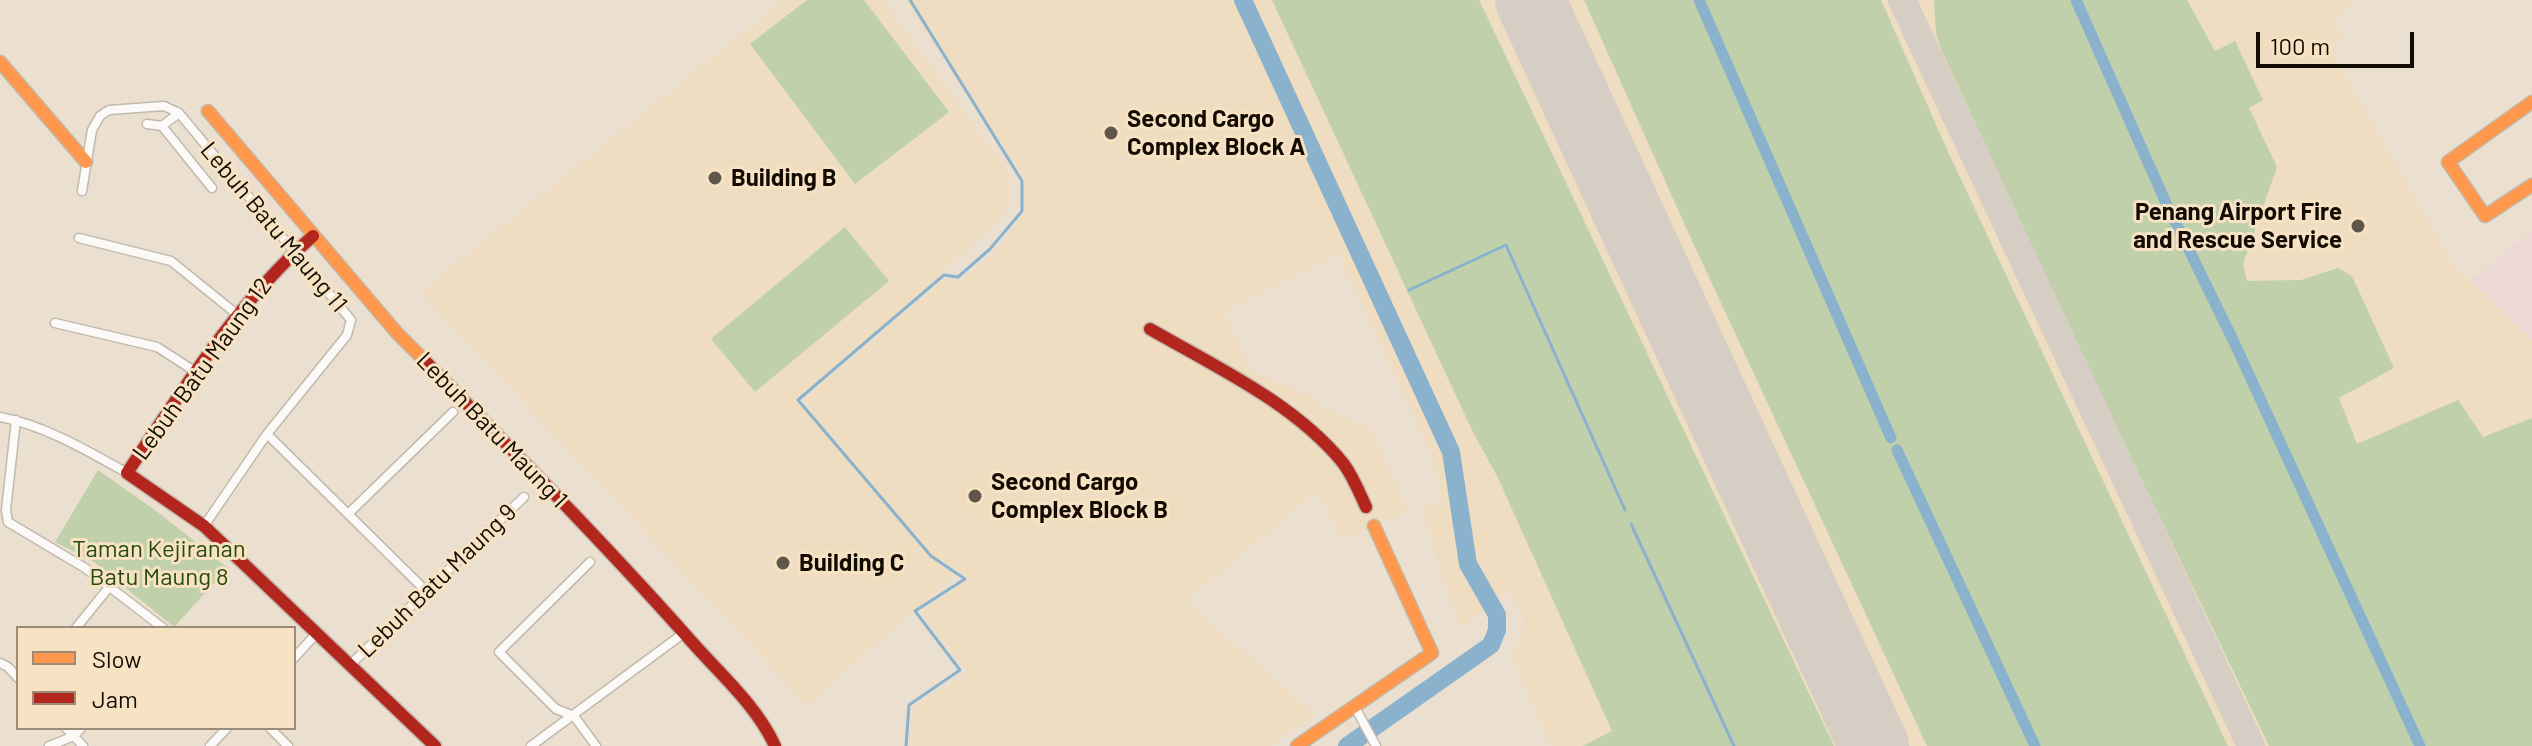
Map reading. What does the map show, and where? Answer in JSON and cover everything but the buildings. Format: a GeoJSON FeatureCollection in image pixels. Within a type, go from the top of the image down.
{"type":"FeatureCollection","features":[{"type":"Feature","properties":{"kind":"street"},"geometry":{"type":"LineString","coordinates":[[0,62],[86,162]]}},
{"type":"Feature","properties":{"kind":"street"},"geometry":{"type":"LineString","coordinates":[[2532,102],[2448,162],[2485,216],[2532,185]]}},
{"type":"Feature","properties":{"kind":"street"},"geometry":{"type":"LineString","coordinates":[[82,191],[95,122],[109,110],[164,106],[179,113],[162,126]]}},
{"type":"Feature","properties":{"kind":"street","name":"Lebuh Batu Maung 1"},"geometry":{"type":"LineString","coordinates":[[208,111],[397,333],[590,530],[684,633],[766,726],[775,746]]}},
{"type":"Feature","properties":{"kind":"street","name":"Lebuh Batu Maung 11"},"geometry":{"type":"LineString","coordinates":[[179,113],[348,315],[351,325],[347,335],[267,434],[204,526]]}},
{"type":"Feature","properties":{"kind":"street"},"geometry":{"type":"LineString","coordinates":[[147,124],[162,126],[212,188]]}},
{"type":"Feature","properties":{"kind":"street","name":"Lebuh Batu Maung 12"},"geometry":{"type":"LineString","coordinates":[[313,236],[279,266],[239,316],[196,372],[127,473],[204,526],[435,746]]}},
{"type":"Feature","properties":{"kind":"street"},"geometry":{"type":"LineString","coordinates":[[79,238],[171,261],[239,316]]}},
{"type":"Feature","properties":{"kind":"street"},"geometry":{"type":"LineString","coordinates":[[55,323],[157,347],[196,372]]}},
{"type":"Feature","properties":{"kind":"street"},"geometry":{"type":"LineString","coordinates":[[1150,329],[1265,398],[1328,447],[1345,466],[1366,507]]}},
{"type":"Feature","properties":{"kind":"street"},"geometry":{"type":"LineString","coordinates":[[348,514],[453,412]]}},
{"type":"Feature","properties":{"kind":"street"},"geometry":{"type":"LineString","coordinates":[[0,417],[16,420],[73,444],[127,473]]}},
{"type":"Feature","properties":{"kind":"street"},"geometry":{"type":"LineString","coordinates":[[16,420],[6,510],[8,522],[85,568],[160,626]]}},
{"type":"Feature","properties":{"kind":"street"},"geometry":{"type":"LineString","coordinates":[[267,434],[426,591]]}},
{"type":"Feature","properties":{"kind":"street","name":"Lebuh Batu Maung 9"},"geometry":{"type":"LineString","coordinates":[[350,665],[524,497]]}},
{"type":"Feature","properties":{"kind":"street"},"geometry":{"type":"LineString","coordinates":[[1297,746],[1432,653],[1374,526]]}},
{"type":"Feature","properties":{"kind":"street"},"geometry":{"type":"LineString","coordinates":[[590,562],[499,652],[556,709],[574,716],[596,746]]}},
{"type":"Feature","properties":{"kind":"street"},"geometry":{"type":"LineString","coordinates":[[78,626],[110,586]]}},
{"type":"Feature","properties":{"kind":"street"},"geometry":{"type":"LineString","coordinates":[[531,746],[684,633]]}},
{"type":"Feature","properties":{"kind":"street"},"geometry":{"type":"LineString","coordinates":[[296,656],[316,634]]}},
{"type":"Feature","properties":{"kind":"street"},"geometry":{"type":"LineString","coordinates":[[0,663],[16,676]]}},
{"type":"Feature","properties":{"kind":"street"},"geometry":{"type":"LineString","coordinates":[[1355,708],[1376,746]]}},
{"type":"Feature","properties":{"kind":"street"},"geometry":{"type":"LineString","coordinates":[[68,730],[83,746]]}},
{"type":"Feature","properties":{"kind":"street"},"geometry":{"type":"LineString","coordinates":[[49,746],[74,736],[79,730]]}},
{"type":"Feature","properties":{"kind":"street"},"geometry":{"type":"LineString","coordinates":[[210,746],[225,730]]}},
{"type":"Feature","properties":{"kind":"shaded area"},"geometry":{"type":"Polygon","coordinates":[[[784,0],[883,0],[1012,177],[1005,213],[929,285],[800,398],[858,465],[804,399],[943,280],[960,282],[994,253],[1024,212],[1025,180],[905,0],[2352,0],[2355,2],[2334,19],[2344,35],[2328,45],[2454,266],[2532,340],[2532,746],[1551,746],[1512,658],[1525,620],[1509,592],[1461,627],[1445,586],[1422,507],[1442,499],[1433,459],[1338,254],[1224,311],[1251,370],[1312,397],[1325,409],[1371,428],[1408,511],[1342,540],[1317,491],[1185,601],[1315,714],[1269,746],[912,746],[913,707],[968,673],[920,613],[970,578],[939,558],[954,576],[807,705],[420,292],[784,0]]]}},
{"type":"Feature","properties":{"kind":"shaded area"},"geometry":{"type":"Polygon","coordinates":[[[2532,231],[2532,340],[2470,280],[2532,231]]]}},
{"type":"Feature","properties":{"kind":"green space"},"geometry":{"type":"Polygon","coordinates":[[[807,0],[864,0],[949,112],[855,184],[750,44],[807,0]]]}},
{"type":"Feature","properties":{"kind":"green space"},"geometry":{"type":"Polygon","coordinates":[[[1272,0],[1479,0],[1834,746],[1583,746],[1612,731],[1498,478],[1472,430],[1272,0]]]}},
{"type":"Feature","properties":{"kind":"green space"},"geometry":{"type":"Polygon","coordinates":[[[1584,0],[1881,0],[1949,154],[2228,746],[1927,746],[1688,232],[1584,0]]]}},
{"type":"Feature","properties":{"kind":"green space"},"geometry":{"type":"Polygon","coordinates":[[[1934,0],[2187,0],[2215,51],[2235,41],[2263,100],[2249,108],[2277,167],[2243,264],[2247,281],[2301,280],[2338,268],[2352,276],[2394,368],[2339,398],[2357,444],[2458,400],[2483,437],[2532,418],[2532,746],[2269,746],[1941,49],[1936,34],[1934,0]]]}},
{"type":"Feature","properties":{"kind":"green space"},"geometry":{"type":"Polygon","coordinates":[[[845,227],[889,281],[755,392],[711,339],[845,227]]]}},
{"type":"Feature","properties":{"kind":"green space","name":"Taman Kejiranan Batu Maung 8"},"geometry":{"type":"Polygon","coordinates":[[[98,470],[228,568],[173,626],[94,562],[55,542],[98,470]]]}},
{"type":"Feature","properties":{"kind":"waterway"},"geometry":{"type":"LineString","coordinates":[[906,746],[909,705],[960,670],[915,611],[965,579],[931,556],[798,400],[944,275],[958,277],[990,249],[1022,211],[1022,181],[910,0]]}},
{"type":"Feature","properties":{"kind":"waterway"},"geometry":{"type":"LineString","coordinates":[[1243,0],[1451,452],[1468,564],[1497,615],[1497,630],[1491,645],[1347,746]]}},
{"type":"Feature","properties":{"kind":"waterway"},"geometry":{"type":"LineString","coordinates":[[1699,0],[1891,438]]}},
{"type":"Feature","properties":{"kind":"waterway"},"geometry":{"type":"LineString","coordinates":[[2076,0],[2166,203],[2234,342],[2420,746]]}},
{"type":"Feature","properties":{"kind":"waterway"},"geometry":{"type":"LineString","coordinates":[[1409,290],[1506,245],[1625,510]]}},
{"type":"Feature","properties":{"kind":"waterway"},"geometry":{"type":"LineString","coordinates":[[1897,450],[2035,746]]}},
{"type":"Feature","properties":{"kind":"waterway"},"geometry":{"type":"LineString","coordinates":[[1631,524],[1734,746]]}},
{"type":"Feature","properties":{"kind":"taxiway"},"geometry":{"type":"LineString","coordinates":[[1902,0],[2251,746]]}},
{"type":"Feature","properties":{"kind":"runway"},"geometry":{"type":"LineString","coordinates":[[1530,0],[1874,746]]}},
{"type":"Feature","properties":{"kind":"traffic: slow"},"geometry":{"type":"LineString","coordinates":[[0,62],[86,162]]}},
{"type":"Feature","properties":{"kind":"traffic: slow"},"geometry":{"type":"LineString","coordinates":[[2532,102],[2448,162],[2485,216],[2532,185]]}},
{"type":"Feature","properties":{"kind":"traffic: slow"},"geometry":{"type":"LineString","coordinates":[[208,111],[397,333],[426,362]]}},
{"type":"Feature","properties":{"kind":"traffic: slow"},"geometry":{"type":"LineString","coordinates":[[1297,746],[1432,653],[1374,526]]}},
{"type":"Feature","properties":{"kind":"traffic: jam"},"geometry":{"type":"LineString","coordinates":[[313,236],[260,289],[212,348],[127,473],[204,526],[435,746]]}},
{"type":"Feature","properties":{"kind":"traffic: jam"},"geometry":{"type":"LineString","coordinates":[[1150,329],[1253,388],[1301,422],[1343,463],[1366,507]]}},
{"type":"Feature","properties":{"kind":"traffic: jam"},"geometry":{"type":"LineString","coordinates":[[426,362],[594,535],[737,691],[758,717],[775,746]]}},
{"type":"Feature","properties":{"kind":"place","name":"Second Cargo Complex Block A"},"geometry":{"type":"Point","coordinates":[1111,133]}},
{"type":"Feature","properties":{"kind":"place","name":"Building B"},"geometry":{"type":"Point","coordinates":[715,178]}},
{"type":"Feature","properties":{"kind":"place","name":"Penang Airport Fire and Rescue Service"},"geometry":{"type":"Point","coordinates":[2358,226]}},
{"type":"Feature","properties":{"kind":"place","name":"Second Cargo Complex Block B"},"geometry":{"type":"Point","coordinates":[975,496]}},
{"type":"Feature","properties":{"kind":"place","name":"Building C"},"geometry":{"type":"Point","coordinates":[783,563]}}]}
